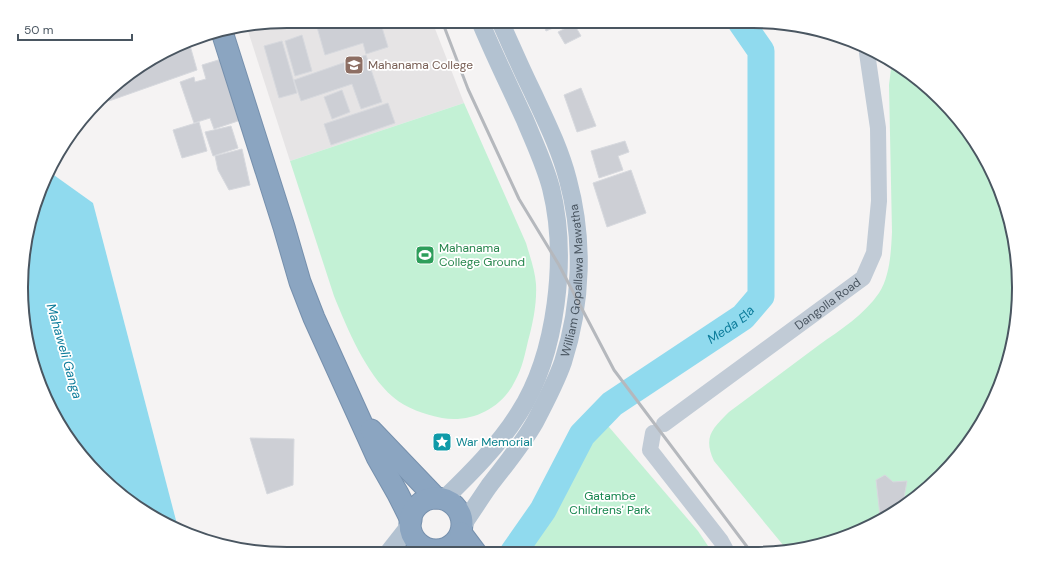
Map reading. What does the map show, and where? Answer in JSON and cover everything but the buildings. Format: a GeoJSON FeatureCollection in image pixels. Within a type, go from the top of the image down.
{"type":"FeatureCollection","features":[{"type":"Feature","properties":{"kind":"highway"},"geometry":{"type":"LineString","coordinates":[[223,36],[300,282],[335,366],[361,419],[377,457],[398,494],[410,523],[412,535],[418,543],[426,547]]}},
{"type":"Feature","properties":{"kind":"highway"},"geometry":{"type":"LineString","coordinates":[[361,419],[440,499],[454,505],[461,515],[462,530],[472,547]]}},
{"type":"Feature","properties":{"kind":"highway"},"geometry":{"type":"LineString","coordinates":[[410,523],[419,504],[427,500],[440,499]]}},
{"type":"Feature","properties":{"kind":"highway"},"geometry":{"type":"LineString","coordinates":[[450,547],[456,541],[462,530]]}},
{"type":"Feature","properties":{"kind":"main road","name":"William Gopallawa Mawatha"},"geometry":{"type":"LineString","coordinates":[[440,499],[468,476],[504,436],[534,387],[545,354],[553,320],[559,265],[559,235],[551,187],[531,135],[483,28]]}},
{"type":"Feature","properties":{"kind":"main road","name":"William Gopallawa Mawatha"},"geometry":{"type":"LineString","coordinates":[[462,530],[488,488],[534,424],[542,408],[563,363],[573,323],[577,299],[579,249],[577,223],[568,179],[549,127],[503,28]]}},
{"type":"Feature","properties":{"kind":"main road"},"geometry":{"type":"LineString","coordinates":[[392,547],[410,523]]}},
{"type":"Feature","properties":{"kind":"street","name":"Dangolla Road"},"geometry":{"type":"LineString","coordinates":[[724,547],[650,450],[659,429],[863,278],[874,253],[879,201],[878,128],[867,55]]}},
{"type":"Feature","properties":{"kind":"shaded area","name":"Mahanama College"},"geometry":{"type":"Polygon","coordinates":[[[288,28],[435,28],[464,103],[290,161],[248,31],[288,28]]]}},
{"type":"Feature","properties":{"kind":"green space"},"geometry":{"type":"Polygon","coordinates":[[[891,69],[924,92],[948,116],[968,143],[992,188],[1003,220],[1010,254],[1012,288],[1010,321],[1007,338],[992,387],[977,417],[948,459],[924,483],[897,503],[852,527],[820,538],[783,545],[714,461],[709,446],[709,439],[718,423],[729,412],[851,322],[873,301],[883,286],[888,272],[892,232],[889,85],[891,69]]]}},
{"type":"Feature","properties":{"kind":"green space","name":"Mahanama College Ground"},"geometry":{"type":"Polygon","coordinates":[[[464,103],[526,243],[535,274],[536,291],[533,320],[524,356],[517,376],[509,391],[494,406],[485,412],[475,416],[453,419],[429,415],[404,405],[393,397],[374,376],[351,336],[334,296],[290,161],[464,103]]]}},
{"type":"Feature","properties":{"kind":"green space","name":"Gatambe Childrens' Park"},"geometry":{"type":"Polygon","coordinates":[[[609,427],[698,531],[709,547],[529,547],[596,429],[609,427]]]}},
{"type":"Feature","properties":{"kind":"water","name":"Mahaweli Ganga"},"geometry":{"type":"Polygon","coordinates":[[[54,175],[93,203],[176,522],[143,503],[116,483],[92,459],[72,432],[55,402],[37,355],[30,321],[28,288],[30,254],[37,220],[54,175]]]}},
{"type":"Feature","properties":{"kind":"waterway","name":"Meda Ela"},"geometry":{"type":"LineString","coordinates":[[517,547],[543,510],[582,435],[612,404],[743,317],[761,296],[761,51],[745,28]]}},
{"type":"Feature","properties":{"kind":"railway"},"geometry":{"type":"LineString","coordinates":[[445,28],[468,89],[519,199],[559,265],[614,370],[747,547]]}},
{"type":"Feature","properties":{"kind":"place","name":"Mahanama College"},"geometry":{"type":"Point","coordinates":[354,65]}},
{"type":"Feature","properties":{"kind":"place","name":"Mahanama College Ground"},"geometry":{"type":"Point","coordinates":[425,255]}},
{"type":"Feature","properties":{"kind":"place","name":"War Memorial"},"geometry":{"type":"Point","coordinates":[442,442]}}]}
